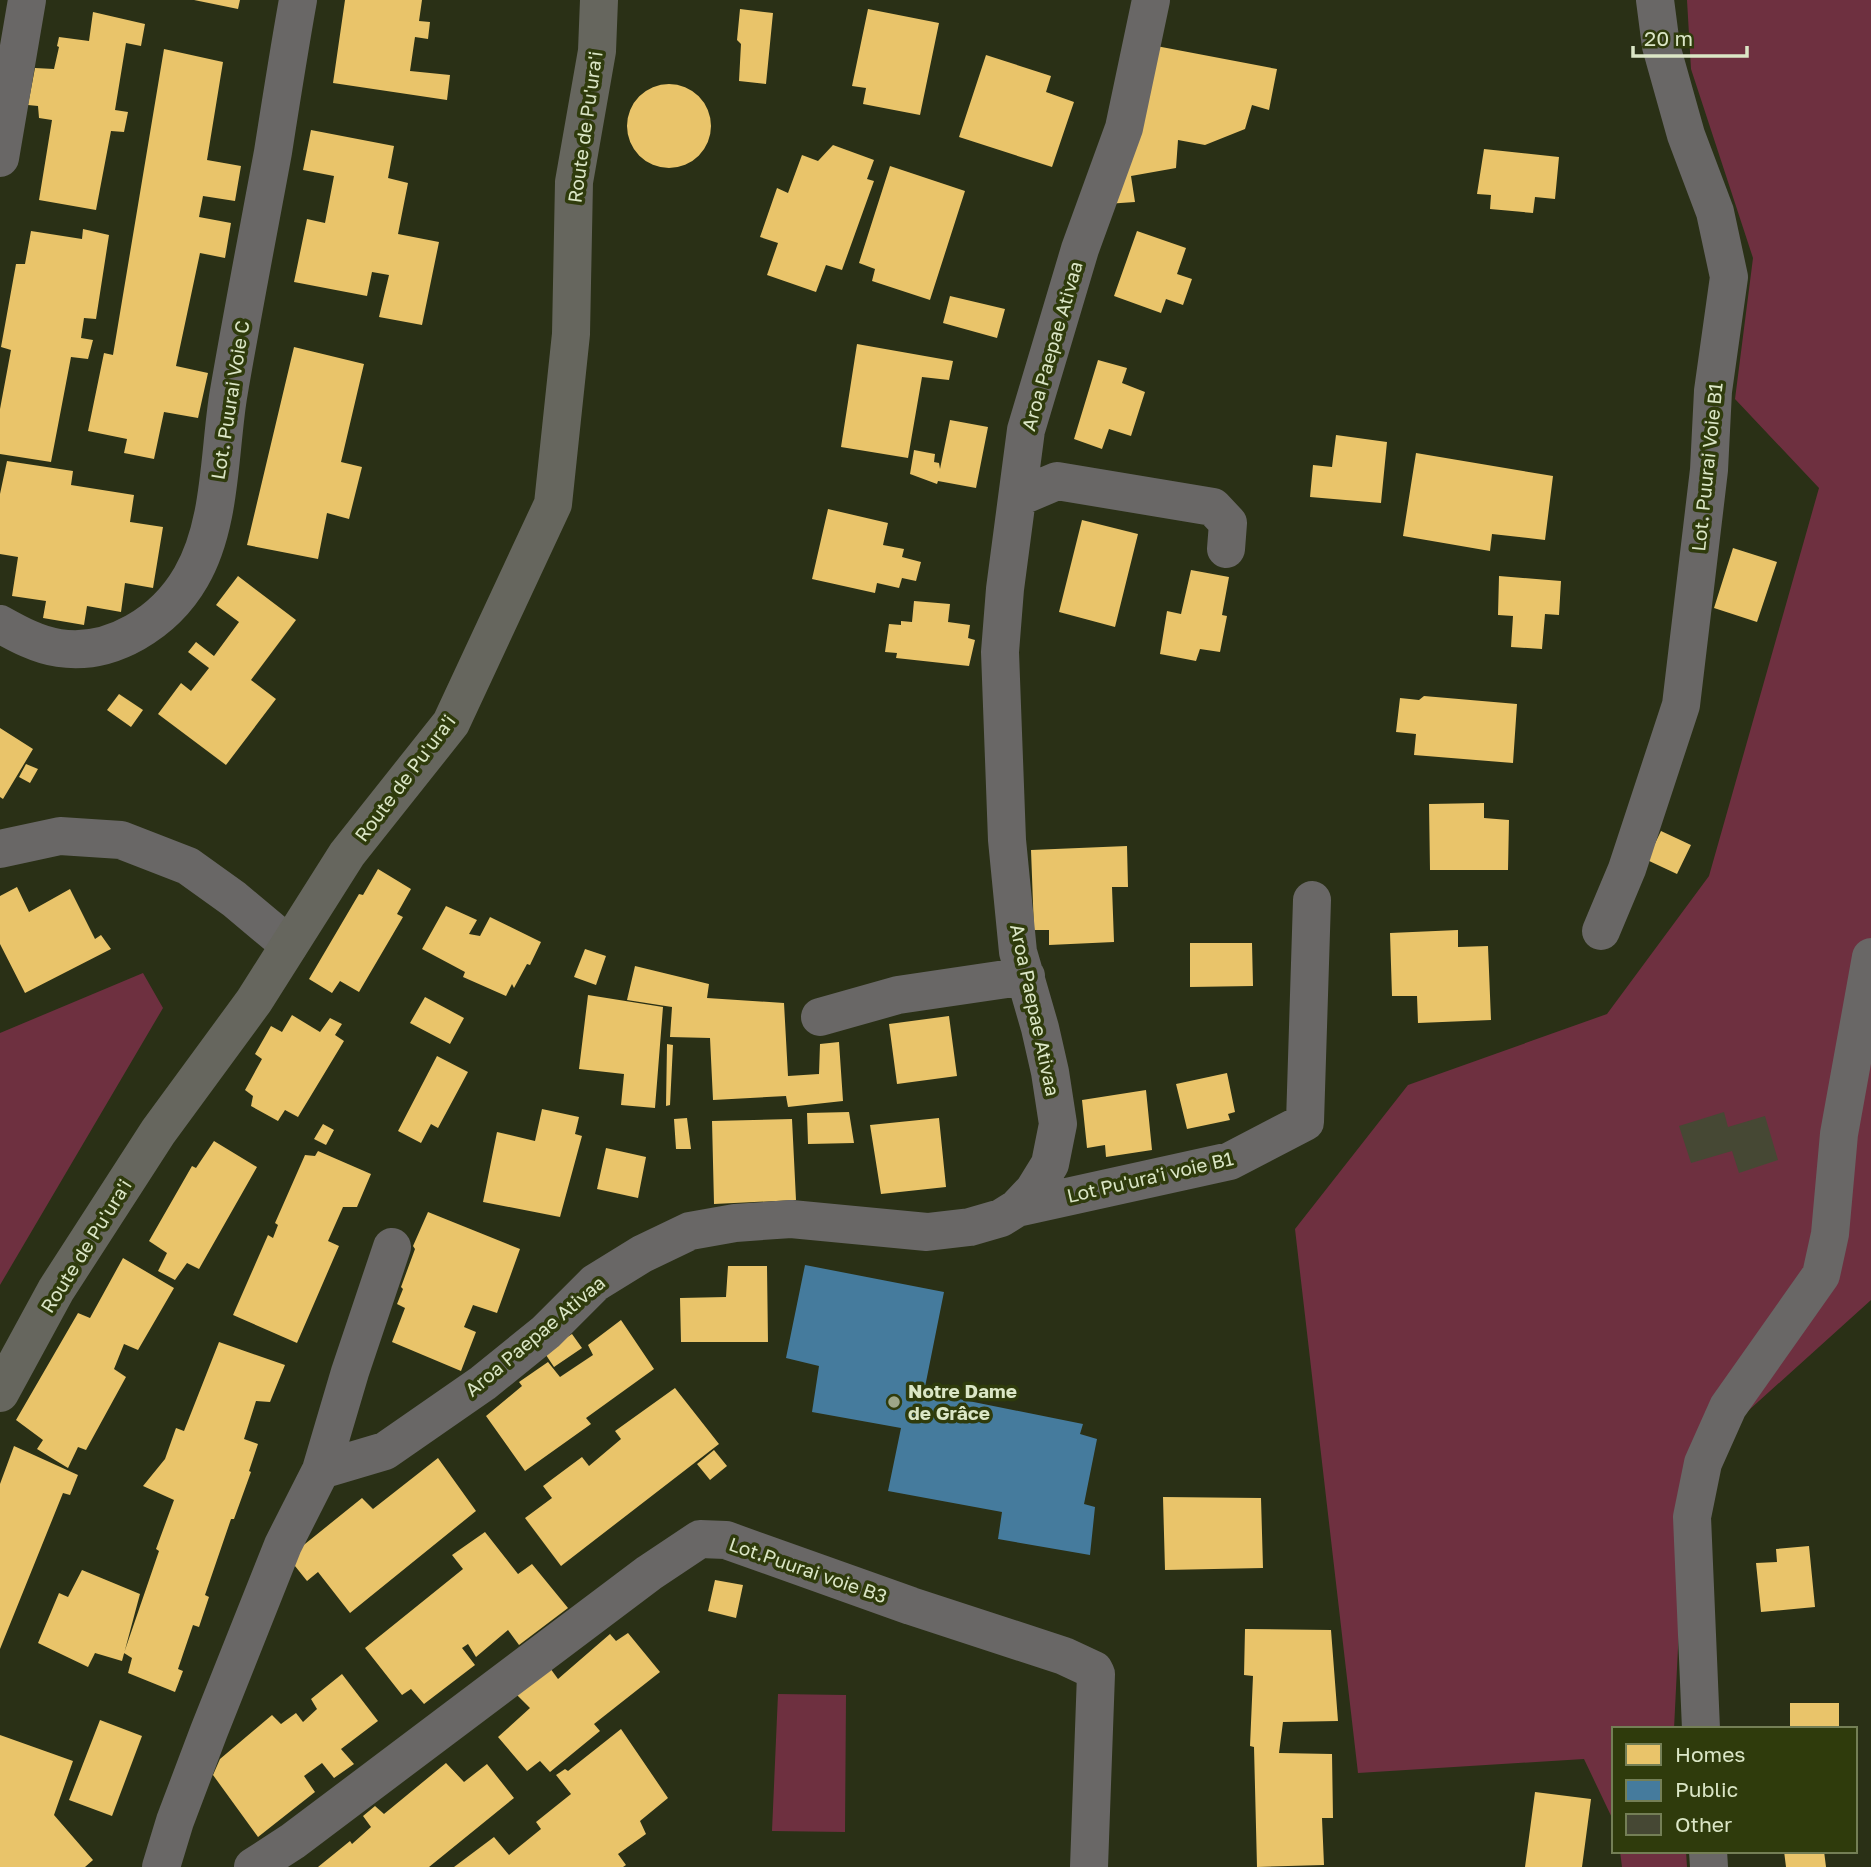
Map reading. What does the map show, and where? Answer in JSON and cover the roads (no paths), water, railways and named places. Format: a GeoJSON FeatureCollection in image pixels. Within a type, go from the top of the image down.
{"type":"FeatureCollection","features":[{"type":"Feature","properties":{"kind":"main road","name":"Route de Pu'ura'i"},"geometry":{"type":"LineString","coordinates":[[0,1393],[56,1290],[151,1143],[254,1001],[347,854],[450,723],[553,504],[571,334],[574,182],[597,51],[599,0]]}},
{"type":"Feature","properties":{"kind":"street"},"geometry":{"type":"LineString","coordinates":[[0,158],[27,0]]}},
{"type":"Feature","properties":{"kind":"street","name":"Lot. Puurai Voie C"},"geometry":{"type":"LineString","coordinates":[[0,624],[25,638],[59,648],[91,648],[128,637],[165,612],[191,579],[203,552],[214,515],[228,399],[299,0]]}},
{"type":"Feature","properties":{"kind":"street","name":"Aroa Paepae Ativaa"},"geometry":{"type":"LineString","coordinates":[[321,1470],[385,1451],[483,1383],[546,1332],[596,1283],[642,1254],[690,1231],[735,1223],[791,1219],[927,1232],[970,1227],[1001,1218],[1017,1208],[1034,1190],[1050,1164],[1058,1124],[1050,1072],[1018,952],[1007,840],[1000,664],[1005,589],[1029,418],[1080,249],[1124,128],[1150,0]]}},
{"type":"Feature","properties":{"kind":"street","name":"Lot. Puurai Voie B1"},"geometry":{"type":"LineString","coordinates":[[1601,930],[1627,869],[1681,705],[1709,470],[1713,391],[1729,277],[1715,212],[1686,135],[1661,46],[1655,0]]}},
{"type":"Feature","properties":{"kind":"street"},"geometry":{"type":"LineString","coordinates":[[1017,498],[1057,481],[1213,508],[1228,523],[1226,549]]}},
{"type":"Feature","properties":{"kind":"street"},"geometry":{"type":"LineString","coordinates":[[0,849],[60,836],[121,840],[188,866],[234,898],[289,945]]}},
{"type":"Feature","properties":{"kind":"street","name":"Lot Pu'ura'i voie B1"},"geometry":{"type":"LineString","coordinates":[[1017,1208],[1230,1161],[1305,1122],[1312,900]]}},
{"type":"Feature","properties":{"kind":"street"},"geometry":{"type":"LineString","coordinates":[[1701,1727],[1692,1517],[1703,1463],[1728,1407],[1821,1275],[1830,1234],[1839,1134],[1871,957]]}},
{"type":"Feature","properties":{"kind":"street"},"geometry":{"type":"LineString","coordinates":[[820,1017],[898,995],[1026,976]]}},
{"type":"Feature","properties":{"kind":"street"},"geometry":{"type":"LineString","coordinates":[[162,1867],[175,1821],[209,1731],[284,1545],[321,1470],[392,1247]]}},
{"type":"Feature","properties":{"kind":"street","name":"Lot.Puurai voie B3"},"geometry":{"type":"LineString","coordinates":[[253,1867],[293,1841],[649,1573],[700,1539],[726,1540],[765,1552],[922,1610],[1064,1656],[1094,1670],[1096,1674],[1089,1867]]}},
{"type":"Feature","properties":{"kind":"place","name":"Notre Dame de Grâce"},"geometry":{"type":"Point","coordinates":[894,1402]}}]}
